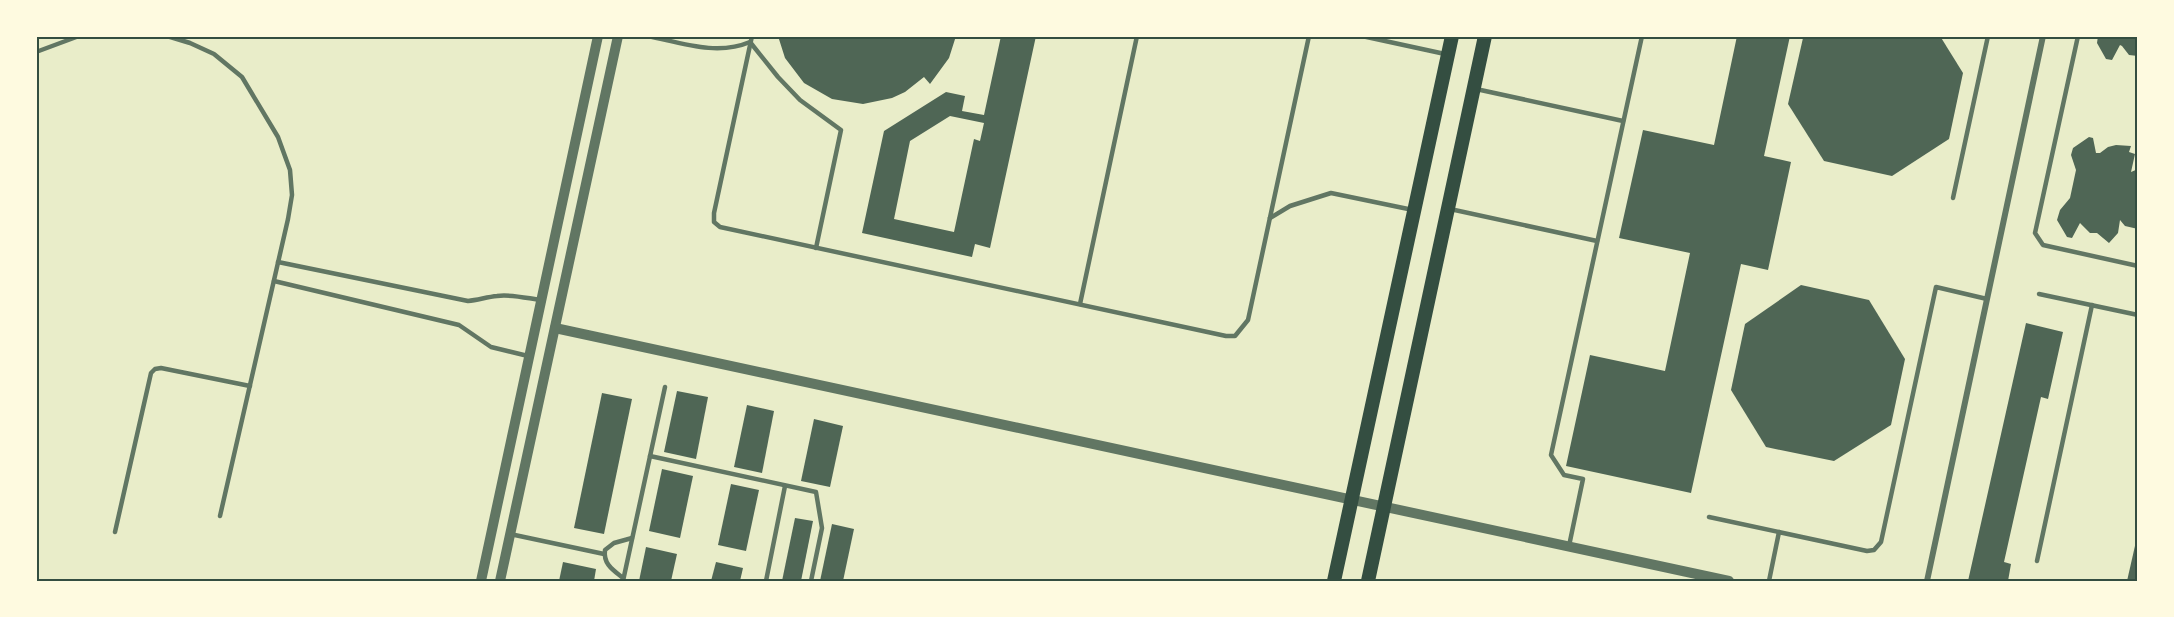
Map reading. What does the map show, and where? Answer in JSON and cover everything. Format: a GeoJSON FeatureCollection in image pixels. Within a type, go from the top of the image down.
{"type":"FeatureCollection","features":[{"type":"Feature","properties":{"kind":"main road"},"geometry":{"type":"LineString","coordinates":[[1334,581],[1452,36]]}},
{"type":"Feature","properties":{"kind":"main road"},"geometry":{"type":"LineString","coordinates":[[1368,581],[1485,36]]}},
{"type":"Feature","properties":{"kind":"street"},"geometry":{"type":"LineString","coordinates":[[481,581],[598,36]]}},
{"type":"Feature","properties":{"kind":"street"},"geometry":{"type":"LineString","coordinates":[[500,581],[618,36]]}},
{"type":"Feature","properties":{"kind":"street"},"geometry":{"type":"LineString","coordinates":[[1927,581],[2043,36]]}},
{"type":"Feature","properties":{"kind":"street"},"geometry":{"type":"LineString","coordinates":[[555,328],[1729,581]]}},
{"type":"Feature","properties":{"kind":"lane"},"geometry":{"type":"LineString","coordinates":[[36,52],[79,36]]}},
{"type":"Feature","properties":{"kind":"lane"},"geometry":{"type":"LineString","coordinates":[[167,36],[214,54],[242,77],[278,137],[290,170],[292,195],[220,516]]}},
{"type":"Feature","properties":{"kind":"lane"},"geometry":{"type":"LineString","coordinates":[[648,36],[709,49],[726,49],[750,42]]}},
{"type":"Feature","properties":{"kind":"lane"},"geometry":{"type":"LineString","coordinates":[[752,36],[714,213],[714,222],[720,227],[1226,336],[1235,336],[1248,320],[1309,36]]}},
{"type":"Feature","properties":{"kind":"lane"},"geometry":{"type":"LineString","coordinates":[[1080,304],[1137,36]]}},
{"type":"Feature","properties":{"kind":"lane"},"geometry":{"type":"LineString","coordinates":[[1362,36],[1448,55]]}},
{"type":"Feature","properties":{"kind":"lane"},"geometry":{"type":"LineString","coordinates":[[1569,546],[1583,479],[1564,475],[1551,455],[1642,36]]}},
{"type":"Feature","properties":{"kind":"lane"},"geometry":{"type":"LineString","coordinates":[[1953,198],[1988,36]]}},
{"type":"Feature","properties":{"kind":"lane"},"geometry":{"type":"LineString","coordinates":[[2078,36],[2035,233],[2043,245],[2138,266]]}},
{"type":"Feature","properties":{"kind":"lane"},"geometry":{"type":"LineString","coordinates":[[750,42],[800,100],[842,130],[816,248]]}},
{"type":"Feature","properties":{"kind":"lane"},"geometry":{"type":"LineString","coordinates":[[1474,89],[1623,121]]}},
{"type":"Feature","properties":{"kind":"lane"},"geometry":{"type":"LineString","coordinates":[[1270,218],[1297,203],[1331,193],[1414,210]]}},
{"type":"Feature","properties":{"kind":"lane"},"geometry":{"type":"LineString","coordinates":[[1448,208],[1597,241]]}},
{"type":"Feature","properties":{"kind":"lane"},"geometry":{"type":"LineString","coordinates":[[278,262],[468,301],[496,296],[541,300]]}},
{"type":"Feature","properties":{"kind":"lane"},"geometry":{"type":"LineString","coordinates":[[274,281],[459,325],[491,347],[529,356]]}},
{"type":"Feature","properties":{"kind":"lane"},"geometry":{"type":"LineString","coordinates":[[1709,517],[1867,551],[1874,550],[1881,542],[1936,287],[1987,298]]}},
{"type":"Feature","properties":{"kind":"lane"},"geometry":{"type":"LineString","coordinates":[[2039,294],[2138,315]]}},
{"type":"Feature","properties":{"kind":"lane"},"geometry":{"type":"LineString","coordinates":[[2037,561],[2092,305]]}},
{"type":"Feature","properties":{"kind":"lane"},"geometry":{"type":"LineString","coordinates":[[115,532],[151,373],[161,368],[250,386]]}},
{"type":"Feature","properties":{"kind":"lane"},"geometry":{"type":"LineString","coordinates":[[632,538],[608,546],[604,554],[610,568],[623,579],[632,538],[650,456],[665,387]]}},
{"type":"Feature","properties":{"kind":"lane"},"geometry":{"type":"LineString","coordinates":[[650,456],[816,492],[822,528],[811,581]]}},
{"type":"Feature","properties":{"kind":"lane"},"geometry":{"type":"LineString","coordinates":[[766,581],[786,486]]}},
{"type":"Feature","properties":{"kind":"lane"},"geometry":{"type":"LineString","coordinates":[[1769,581],[1779,532]]}},
{"type":"Feature","properties":{"kind":"lane"},"geometry":{"type":"LineString","coordinates":[[510,534],[604,554]]}},
{"type":"Feature","properties":{"kind":"building"},"geometry":{"type":"Polygon","coordinates":[[[778,36],[956,36],[949,58],[930,84],[924,77],[905,92],[892,98],[863,104],[832,99],[804,83],[785,58],[778,36]]]}},
{"type":"Feature","properties":{"kind":"building"},"geometry":{"type":"Polygon","coordinates":[[[1001,36],[1036,36],[990,248],[975,244],[972,257],[862,233],[884,131],[946,92],[965,96],[962,111],[984,115],[1001,36]],[[950,116],[910,141],[894,219],[954,232],[974,139],[980,141],[984,123],[950,116]]]}},
{"type":"Feature","properties":{"kind":"building"},"geometry":{"type":"Polygon","coordinates":[[[1737,36],[1790,36],[1764,156],[1791,162],[1768,270],[1741,264],[1691,493],[1566,466],[1590,355],[1665,371],[1690,253],[1619,238],[1643,130],[1714,145],[1737,36]]]}},
{"type":"Feature","properties":{"kind":"building"},"geometry":{"type":"Polygon","coordinates":[[[1806,36],[1940,36],[1963,73],[1949,139],[1892,176],[1824,161],[1788,104],[1803,38],[1806,36]]]}},
{"type":"Feature","properties":{"kind":"building"},"geometry":{"type":"Polygon","coordinates":[[[2098,36],[2138,36],[2138,56],[2129,55],[2120,45],[2112,60],[2106,59],[2097,43],[2098,36]]]}},
{"type":"Feature","properties":{"kind":"building"},"geometry":{"type":"Polygon","coordinates":[[[2089,137],[2093,138],[2096,153],[2116,145],[2131,146],[2129,152],[2135,154],[2131,172],[2138,169],[2138,229],[2125,226],[2120,220],[2118,233],[2109,243],[2097,233],[2090,233],[2080,223],[2072,238],[2067,237],[2057,220],[2060,210],[2070,198],[2076,170],[2071,155],[2073,148],[2089,137]]]}},
{"type":"Feature","properties":{"kind":"building"},"geometry":{"type":"Polygon","coordinates":[[[1801,285],[1869,300],[1905,359],[1891,425],[1834,461],[1766,447],[1731,390],[1745,324],[1801,285]]]}},
{"type":"Feature","properties":{"kind":"building"},"geometry":{"type":"Polygon","coordinates":[[[2026,323],[2063,332],[2048,399],[2041,397],[2004,562],[2011,564],[2008,581],[1968,581],[2026,323]]]}},
{"type":"Feature","properties":{"kind":"building"},"geometry":{"type":"Polygon","coordinates":[[[677,391],[708,397],[696,459],[664,452],[677,391]]]}},
{"type":"Feature","properties":{"kind":"building"},"geometry":{"type":"Polygon","coordinates":[[[602,393],[632,399],[604,534],[574,528],[602,393]]]}},
{"type":"Feature","properties":{"kind":"building"},"geometry":{"type":"Polygon","coordinates":[[[747,405],[774,411],[762,473],[734,467],[747,405]]]}},
{"type":"Feature","properties":{"kind":"building"},"geometry":{"type":"Polygon","coordinates":[[[814,419],[843,426],[830,487],[801,481],[814,419]]]}},
{"type":"Feature","properties":{"kind":"building"},"geometry":{"type":"Polygon","coordinates":[[[662,469],[693,476],[680,538],[649,531],[662,469]]]}},
{"type":"Feature","properties":{"kind":"building"},"geometry":{"type":"Polygon","coordinates":[[[731,484],[759,490],[746,551],[718,545],[731,484]]]}},
{"type":"Feature","properties":{"kind":"building"},"geometry":{"type":"Polygon","coordinates":[[[795,518],[813,521],[801,581],[782,581],[795,518]]]}},
{"type":"Feature","properties":{"kind":"building"},"geometry":{"type":"Polygon","coordinates":[[[832,524],[854,529],[843,581],[820,581],[832,524]]]}},
{"type":"Feature","properties":{"kind":"building"},"geometry":{"type":"Polygon","coordinates":[[[2137,537],[2138,581],[2127,581],[2137,537]]]}},
{"type":"Feature","properties":{"kind":"building"},"geometry":{"type":"Polygon","coordinates":[[[646,547],[677,554],[671,581],[639,581],[646,547]]]}},
{"type":"Feature","properties":{"kind":"building"},"geometry":{"type":"Polygon","coordinates":[[[563,562],[596,569],[594,581],[559,581],[563,562]]]}},
{"type":"Feature","properties":{"kind":"building"},"geometry":{"type":"Polygon","coordinates":[[[716,562],[743,568],[740,581],[711,581],[716,562]]]}}]}
